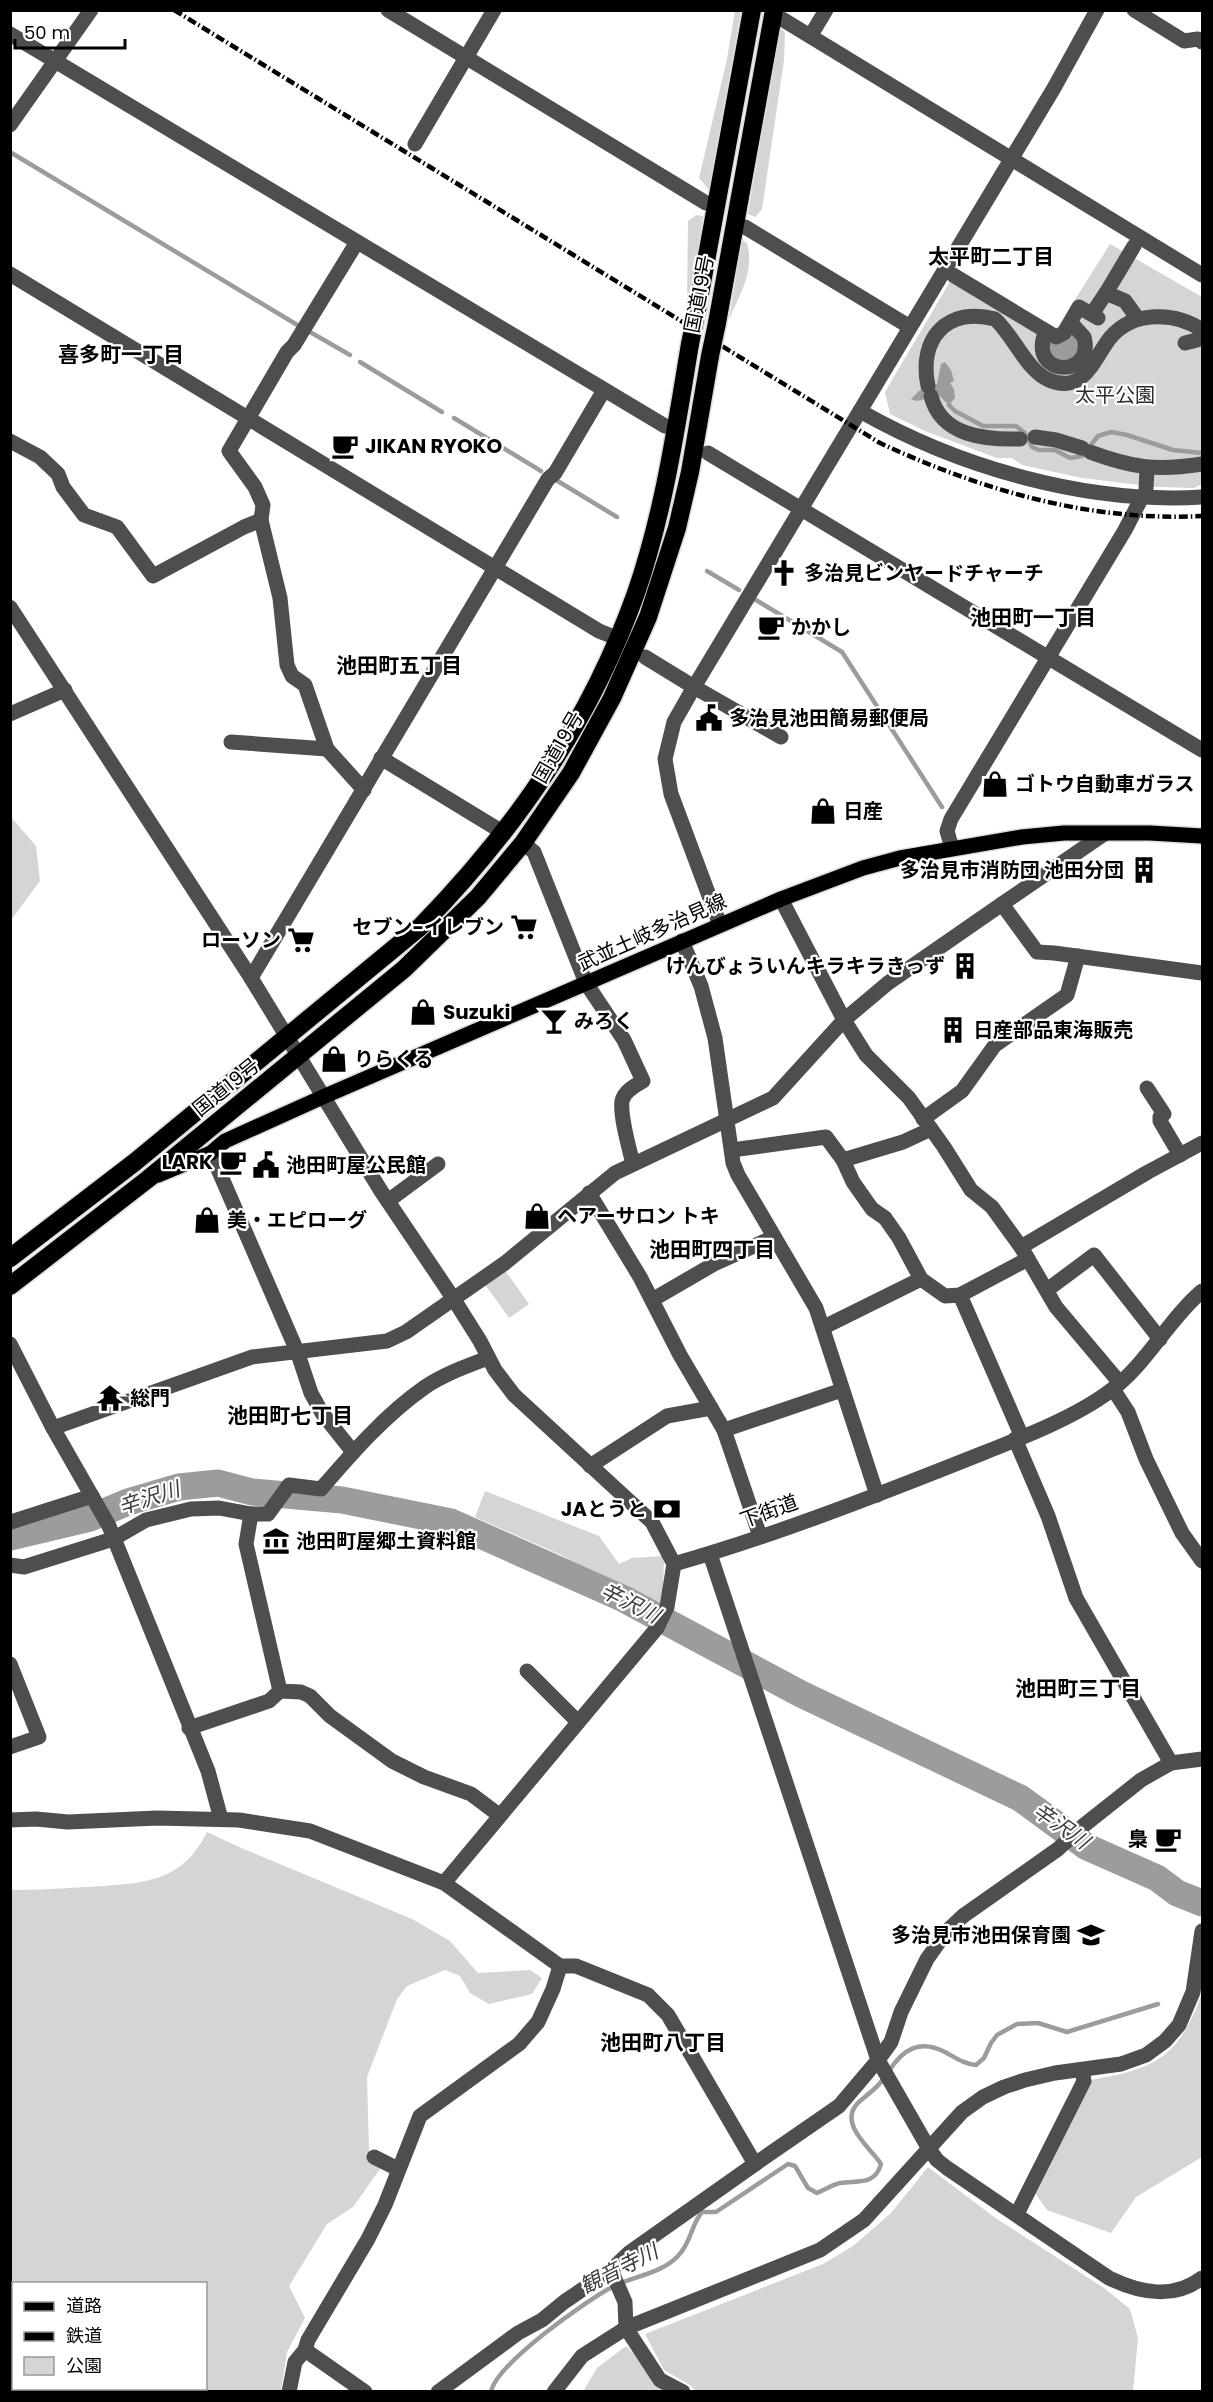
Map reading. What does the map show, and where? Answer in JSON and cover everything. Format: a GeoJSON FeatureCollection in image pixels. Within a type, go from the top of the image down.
{"type":"FeatureCollection","features":[{"type":"Feature","properties":{"kind":"highway","name":"国道19号"},"geometry":{"type":"LineString","coordinates":[[10,1258],[135,1162],[420,927],[452,894],[504,833],[540,784],[583,712],[614,648],[636,592],[670,467],[696,310],[752,10]]}},
{"type":"Feature","properties":{"kind":"highway","name":"国道19号"},"geometry":{"type":"LineString","coordinates":[[10,1286],[300,1057],[444,933],[478,897],[523,843],[571,773],[612,698],[648,617],[677,528],[690,472],[710,356],[778,15]]}},
{"type":"Feature","properties":{"kind":"main road","name":"武並土岐多治見線"},"geometry":{"type":"LineString","coordinates":[[147,1179],[211,1152],[225,1141],[325,1096],[781,898],[863,868],[952,848],[1064,833],[1203,836]]}},
{"type":"Feature","properties":{"kind":"street"},"geometry":{"type":"LineString","coordinates":[[10,125],[91,10]]}},
{"type":"Feature","properties":{"kind":"street"},"geometry":{"type":"LineString","coordinates":[[388,10],[706,203]]}},
{"type":"Feature","properties":{"kind":"street"},"geometry":{"type":"LineString","coordinates":[[415,144],[494,10]]}},
{"type":"Feature","properties":{"kind":"street"},"geometry":{"type":"LineString","coordinates":[[811,35],[826,10]]}},
{"type":"Feature","properties":{"kind":"street"},"geometry":{"type":"LineString","coordinates":[[720,925],[671,794],[665,759],[674,722],[1054,88],[1097,10]]}},
{"type":"Feature","properties":{"kind":"street"},"geometry":{"type":"LineString","coordinates":[[1134,10],[1184,41],[1200,40]]}},
{"type":"Feature","properties":{"kind":"street"},"geometry":{"type":"LineString","coordinates":[[778,15],[1203,275]]}},
{"type":"Feature","properties":{"kind":"street"},"geometry":{"type":"LineString","coordinates":[[10,34],[665,426]]}},
{"type":"Feature","properties":{"kind":"street"},"geometry":{"type":"LineString","coordinates":[[745,227],[910,327]]}},
{"type":"Feature","properties":{"kind":"street"},"geometry":{"type":"LineString","coordinates":[[357,242],[294,345],[287,352],[229,451],[255,487],[263,505],[261,520],[280,598],[287,665],[292,676],[305,686],[327,749],[364,790]]}},
{"type":"Feature","properties":{"kind":"street"},"geometry":{"type":"LineString","coordinates":[[954,275],[1056,337],[1064,333],[1079,307],[1095,316],[1134,246]]}},
{"type":"Feature","properties":{"kind":"street"},"geometry":{"type":"LineString","coordinates":[[10,274],[609,635]]}},
{"type":"Feature","properties":{"kind":"street"},"geometry":{"type":"LineString","coordinates":[[1106,293],[1125,301],[1138,320]]}},
{"type":"Feature","properties":{"kind":"street"},"geometry":{"type":"LineString","coordinates":[[995,319],[1003,305]]}},
{"type":"Feature","properties":{"kind":"street"},"geometry":{"type":"LineString","coordinates":[[1185,343],[1197,340],[1203,331],[1191,322],[1178,318],[1159,316],[1138,320],[1111,338],[1089,371],[1079,380],[1066,383],[1050,381],[1038,373],[995,319],[969,315],[950,321],[932,339],[924,370],[936,410],[944,421],[959,431],[992,439],[1056,440],[1115,463],[1147,468],[1203,464]]}},
{"type":"Feature","properties":{"kind":"street"},"geometry":{"type":"LineString","coordinates":[[1044,336],[1042,350],[1045,357],[1057,367],[1071,366],[1083,357],[1086,350],[1084,337],[1072,325]]}},
{"type":"Feature","properties":{"kind":"street"},"geometry":{"type":"LineString","coordinates":[[251,978],[604,390]]}},
{"type":"Feature","properties":{"kind":"street"},"geometry":{"type":"LineString","coordinates":[[860,411],[923,444],[979,465],[1052,484],[1203,498]]}},
{"type":"Feature","properties":{"kind":"street"},"geometry":{"type":"LineString","coordinates":[[10,441],[40,457],[58,474],[63,487],[84,515],[117,527],[153,576],[261,520]]}},
{"type":"Feature","properties":{"kind":"street"},"geometry":{"type":"LineString","coordinates":[[708,453],[1203,750]]}},
{"type":"Feature","properties":{"kind":"street"},"geometry":{"type":"LineString","coordinates":[[952,848],[947,831],[951,819],[1125,530],[1144,493],[1147,468]]}},
{"type":"Feature","properties":{"kind":"street"},"geometry":{"type":"LineString","coordinates":[[10,607],[251,978],[388,1201],[453,1298],[488,1358],[514,1395],[652,1522],[674,1564],[667,1607],[657,1628],[444,1883]]}},
{"type":"Feature","properties":{"kind":"street"},"geometry":{"type":"LineString","coordinates":[[645,657],[781,737]]}},
{"type":"Feature","properties":{"kind":"street"},"geometry":{"type":"LineString","coordinates":[[10,714],[65,690]]}},
{"type":"Feature","properties":{"kind":"street"},"geometry":{"type":"LineString","coordinates":[[231,742],[327,749]]}},
{"type":"Feature","properties":{"kind":"street"},"geometry":{"type":"LineString","coordinates":[[381,758],[504,833]]}},
{"type":"Feature","properties":{"kind":"street"},"geometry":{"type":"LineString","coordinates":[[53,1428],[252,1357],[387,1341],[406,1332],[505,1263],[615,1173],[773,1098],[844,1020],[888,983],[1104,834]]}},
{"type":"Feature","properties":{"kind":"street"},"geometry":{"type":"LineString","coordinates":[[523,843],[534,852],[586,984],[624,1040],[643,1081],[626,1092],[622,1100],[633,1164]]}},
{"type":"Feature","properties":{"kind":"street"},"geometry":{"type":"LineString","coordinates":[[781,898],[844,1020],[866,1055],[898,1086],[927,1124],[970,1190],[992,1207],[1024,1253],[1056,1307],[1116,1386],[1146,1459],[1182,1533],[1203,1561]]}},
{"type":"Feature","properties":{"kind":"street"},"geometry":{"type":"LineString","coordinates":[[1002,904],[1037,952],[1203,973]]}},
{"type":"Feature","properties":{"kind":"street"},"geometry":{"type":"LineString","coordinates":[[682,941],[701,986],[715,1038],[733,1163],[807,1291],[824,1327],[877,1495]]}},
{"type":"Feature","properties":{"kind":"street"},"geometry":{"type":"LineString","coordinates":[[843,1160],[903,1142],[927,1124],[962,1091],[995,1045],[1067,995],[1078,956]]}},
{"type":"Feature","properties":{"kind":"street"},"geometry":{"type":"LineString","coordinates":[[1147,1088],[1164,1114],[1160,1117],[1160,1121],[1180,1155]]}},
{"type":"Feature","properties":{"kind":"street"},"geometry":{"type":"LineString","coordinates":[[732,1150],[826,1137],[843,1160],[853,1182],[872,1209],[885,1218],[899,1238],[921,1280],[945,1296],[960,1295],[1180,1155],[1203,1143]]}},
{"type":"Feature","properties":{"kind":"street"},"geometry":{"type":"LineString","coordinates":[[211,1152],[297,1351],[311,1393],[322,1413],[353,1452]]}},
{"type":"Feature","properties":{"kind":"street"},"geometry":{"type":"LineString","coordinates":[[388,1201],[438,1164]]}},
{"type":"Feature","properties":{"kind":"street"},"geometry":{"type":"LineString","coordinates":[[589,1193],[724,1430],[760,1536]]}},
{"type":"Feature","properties":{"kind":"street"},"geometry":{"type":"LineString","coordinates":[[652,1300],[714,1264],[774,1237]]}},
{"type":"Feature","properties":{"kind":"street"},"geometry":{"type":"LineString","coordinates":[[1047,1290],[1094,1255],[1160,1339]]}},
{"type":"Feature","properties":{"kind":"street"},"geometry":{"type":"LineString","coordinates":[[824,1327],[921,1280]]}},
{"type":"Feature","properties":{"kind":"street","name":"下街道"},"geometry":{"type":"LineString","coordinates":[[674,1564],[710,1554],[877,1495],[1018,1438],[1093,1403],[1116,1386],[1203,1291]]}},
{"type":"Feature","properties":{"kind":"street"},"geometry":{"type":"LineString","coordinates":[[960,1295],[1048,1516],[1076,1598],[1171,1763]]}},
{"type":"Feature","properties":{"kind":"street"},"geometry":{"type":"LineString","coordinates":[[10,1344],[111,1533],[208,1771],[221,1819]]}},
{"type":"Feature","properties":{"kind":"street"},"geometry":{"type":"LineString","coordinates":[[10,1564],[24,1567],[146,1520],[191,1509],[219,1508],[251,1514],[268,1514],[289,1485],[321,1489],[388,1416],[425,1387],[448,1374],[488,1358]]}},
{"type":"Feature","properties":{"kind":"street"},"geometry":{"type":"LineString","coordinates":[[724,1430],[842,1390]]}},
{"type":"Feature","properties":{"kind":"street"},"geometry":{"type":"LineString","coordinates":[[590,1466],[667,1416],[711,1408]]}},
{"type":"Feature","properties":{"kind":"street"},"geometry":{"type":"LineString","coordinates":[[11,1522],[93,1498]]}},
{"type":"Feature","properties":{"kind":"street"},"geometry":{"type":"LineString","coordinates":[[251,1514],[246,1544],[280,1690]]}},
{"type":"Feature","properties":{"kind":"street"},"geometry":{"type":"LineString","coordinates":[[710,1554],[883,2070],[929,2149],[947,2168],[1109,2278],[1128,2287],[1148,2293],[1180,2289],[1194,2285],[1203,2278]]}},
{"type":"Feature","properties":{"kind":"street"},"geometry":{"type":"LineString","coordinates":[[10,1664],[39,1737],[10,1747]]}},
{"type":"Feature","properties":{"kind":"street"},"geometry":{"type":"LineString","coordinates":[[527,1671],[578,1722]]}},
{"type":"Feature","properties":{"kind":"street"},"geometry":{"type":"LineString","coordinates":[[189,1728],[269,1701],[280,1690]]}},
{"type":"Feature","properties":{"kind":"street"},"geometry":{"type":"LineString","coordinates":[[280,1690],[301,1692],[310,1696],[330,1716],[392,1761],[424,1777],[471,1794],[499,1815]]}},
{"type":"Feature","properties":{"kind":"street"},"geometry":{"type":"LineString","coordinates":[[438,2391],[518,2333],[542,2320],[564,2302],[616,2279],[629,2253],[839,2106],[883,2070],[901,2012],[927,1959],[947,1931],[963,1916],[1063,1844],[1141,1780],[1171,1763],[1203,1759]]}},
{"type":"Feature","properties":{"kind":"street"},"geometry":{"type":"LineString","coordinates":[[10,1820],[36,1819],[68,1822],[157,1818],[239,1820],[310,1831],[444,1883],[560,1966],[576,1966],[648,1995],[668,2015],[755,2164]]}},
{"type":"Feature","properties":{"kind":"street"},"geometry":{"type":"LineString","coordinates":[[554,2391],[582,2356],[626,2328],[820,2250],[864,2220],[962,2112],[983,2097],[1025,2080],[1121,2064],[1146,2055],[1165,2041],[1179,2025],[1192,1992],[1202,1934]]}},
{"type":"Feature","properties":{"kind":"street"},"geometry":{"type":"LineString","coordinates":[[289,2391],[295,2362],[305,2350],[308,2340],[368,2239],[385,2205],[420,2116],[519,2044],[538,2022],[554,1989],[560,1966]]}},
{"type":"Feature","properties":{"kind":"street"},"geometry":{"type":"LineString","coordinates":[[1017,2214],[1084,2081],[1083,2070]]}},
{"type":"Feature","properties":{"kind":"street"},"geometry":{"type":"LineString","coordinates":[[374,2157],[398,2169]]}},
{"type":"Feature","properties":{"kind":"street"},"geometry":{"type":"LineString","coordinates":[[616,2279],[625,2302],[626,2328],[660,2380],[683,2391]]}},
{"type":"Feature","properties":{"kind":"street"},"geometry":{"type":"LineString","coordinates":[[305,2350],[365,2391]]}},
{"type":"Feature","properties":{"kind":"green space"},"geometry":{"type":"Polygon","coordinates":[[[735,11],[741,11],[709,190],[699,178],[727,59],[735,11]]]}},
{"type":"Feature","properties":{"kind":"green space"},"geometry":{"type":"Polygon","coordinates":[[[780,27],[785,33],[784,60],[762,209],[755,217],[748,214],[780,27]]]}},
{"type":"Feature","properties":{"kind":"green space"},"geometry":{"type":"Polygon","coordinates":[[[696,215],[703,216],[689,306],[687,306],[688,221],[696,215]]]}},
{"type":"Feature","properties":{"kind":"green space"},"geometry":{"type":"Polygon","coordinates":[[[742,240],[747,243],[749,254],[748,273],[729,320],[742,240]]]}},
{"type":"Feature","properties":{"kind":"green space","name":"太平公園"},"geometry":{"type":"Polygon","coordinates":[[[1110,244],[1202,297],[1202,484],[1194,488],[1156,487],[1082,478],[1022,465],[1012,458],[997,458],[925,431],[890,414],[885,392],[955,273],[1054,333],[1110,244]]]}},
{"type":"Feature","properties":{"kind":"green space"},"geometry":{"type":"Polygon","coordinates":[[[11,817],[36,846],[40,881],[11,920],[11,817]]]}},
{"type":"Feature","properties":{"kind":"green space"},"geometry":{"type":"Polygon","coordinates":[[[504,1269],[529,1304],[509,1318],[484,1283],[504,1269]]]}},
{"type":"Feature","properties":{"kind":"green space"},"geometry":{"type":"Polygon","coordinates":[[[485,1491],[599,1536],[619,1564],[632,1558],[664,1556],[663,1594],[659,1607],[561,1555],[475,1517],[485,1491]]]}},
{"type":"Feature","properties":{"kind":"green space"},"geometry":{"type":"Polygon","coordinates":[[[207,1832],[412,1919],[450,1941],[478,1973],[530,1970],[542,1978],[532,1994],[489,2004],[470,1993],[460,1976],[445,1970],[407,1986],[397,1999],[367,2077],[369,2150],[380,2169],[353,2207],[327,2224],[289,2286],[305,2318],[287,2352],[281,2391],[11,2391],[10,1888],[14,1890],[42,1889],[142,1882],[172,1872],[197,1849],[207,1832]]]}},
{"type":"Feature","properties":{"kind":"green space"},"geometry":{"type":"Polygon","coordinates":[[[1202,1993],[1202,2157],[1136,2197],[1111,2233],[1047,2210],[1030,2186],[1084,2081],[1128,2072],[1159,2058],[1172,2048],[1183,2034],[1202,1993]]]}},
{"type":"Feature","properties":{"kind":"green space"},"geometry":{"type":"Polygon","coordinates":[[[928,2167],[994,2217],[1104,2288],[1130,2309],[1138,2338],[1133,2391],[696,2392],[690,2385],[664,2370],[645,2334],[823,2264],[853,2246],[891,2213],[928,2167]]]}},
{"type":"Feature","properties":{"kind":"green space"},"geometry":{"type":"Polygon","coordinates":[[[626,2346],[660,2380],[683,2391],[586,2392],[584,2390],[597,2368],[626,2346]]]}},
{"type":"Feature","properties":{"kind":"shaded area"},"geometry":{"type":"Polygon","coordinates":[[[1073,328],[1083,341],[1076,359],[1051,360],[1044,340],[1073,328]]]}},
{"type":"Feature","properties":{"kind":"shaded area"},"geometry":{"type":"Polygon","coordinates":[[[945,362],[951,370],[954,381],[950,383],[954,389],[955,398],[949,405],[936,393],[920,400],[911,399],[921,389],[937,384],[941,364],[945,362]]]}},
{"type":"Feature","properties":{"kind":"waterway"},"geometry":{"type":"LineString","coordinates":[[10,152],[299,326]]}},
{"type":"Feature","properties":{"kind":"waterway"},"geometry":{"type":"LineString","coordinates":[[310,332],[350,355]]}},
{"type":"Feature","properties":{"kind":"waterway"},"geometry":{"type":"LineString","coordinates":[[360,362],[442,412]]}},
{"type":"Feature","properties":{"kind":"waterway"},"geometry":{"type":"LineString","coordinates":[[949,405],[955,411],[983,426],[1016,426],[1025,433],[1032,447],[1039,450],[1055,450],[1070,458],[1082,456],[1098,436],[1111,432],[1173,450],[1202,453]]}},
{"type":"Feature","properties":{"kind":"waterway"},"geometry":{"type":"LineString","coordinates":[[454,418],[541,471]]}},
{"type":"Feature","properties":{"kind":"waterway"},"geometry":{"type":"LineString","coordinates":[[556,480],[617,517]]}},
{"type":"Feature","properties":{"kind":"waterway"},"geometry":{"type":"LineString","coordinates":[[707,571],[739,590]]}},
{"type":"Feature","properties":{"kind":"waterway"},"geometry":{"type":"LineString","coordinates":[[756,600],[842,652],[942,807]]}},
{"type":"Feature","properties":{"kind":"waterway","name":"辛沢川"},"geometry":{"type":"LineString","coordinates":[[10,1537],[90,1518],[128,1502],[179,1487],[218,1483],[252,1492],[342,1500],[451,1522],[624,1599],[801,1694],[1020,1798],[1087,1847],[1157,1878],[1177,1893],[1202,1903]]}},
{"type":"Feature","properties":{"kind":"waterway","name":"観音寺川"},"geometry":{"type":"LineString","coordinates":[[889,2071],[906,2052],[920,2046],[936,2048],[964,2062],[976,2065],[984,2058],[997,2035],[1017,2024],[1038,2023],[1067,2032],[1158,2004]]}},
{"type":"Feature","properties":{"kind":"waterway","name":"観音寺川"},"geometry":{"type":"LineString","coordinates":[[491,2392],[508,2366],[544,2334],[583,2305],[620,2283],[655,2271],[671,2262],[686,2245],[702,2212],[716,2212],[788,2164],[795,2166],[808,2188],[817,2193],[837,2184],[865,2181],[874,2176],[881,2164],[854,2129],[852,2112],[857,2104],[884,2078]]}},
{"type":"Feature","properties":{"kind":"railway"},"geometry":{"type":"LineString","coordinates":[[174,10],[880,443],[957,475],[1037,499],[1119,514],[1160,517],[1202,516]]}},
{"type":"Feature","properties":{"kind":"place","name":"JIKAN RYOKO"},"geometry":{"type":"Point","coordinates":[345,446]}},
{"type":"Feature","properties":{"kind":"place","name":"多治見ビンヤードチャーチ"},"geometry":{"type":"Point","coordinates":[784,573]}},
{"type":"Feature","properties":{"kind":"place","name":"かかし"},"geometry":{"type":"Point","coordinates":[771,627]}},
{"type":"Feature","properties":{"kind":"place","name":"多治見池田簡易郵便局"},"geometry":{"type":"Point","coordinates":[709,718]}},
{"type":"Feature","properties":{"kind":"place","name":"ゴトウ自動車ガラス"},"geometry":{"type":"Point","coordinates":[995,784]}},
{"type":"Feature","properties":{"kind":"place","name":"日産"},"geometry":{"type":"Point","coordinates":[823,811]}},
{"type":"Feature","properties":{"kind":"place","name":"多治見市消防団 池田分団"},"geometry":{"type":"Point","coordinates":[1144,870]}},
{"type":"Feature","properties":{"kind":"place","name":"セブン-イレブン"},"geometry":{"type":"Point","coordinates":[524,927]}},
{"type":"Feature","properties":{"kind":"place","name":"ローソン"},"geometry":{"type":"Point","coordinates":[301,940]}},
{"type":"Feature","properties":{"kind":"place","name":"けんびょういんキラキラきっず"},"geometry":{"type":"Point","coordinates":[965,966]}},
{"type":"Feature","properties":{"kind":"place","name":"Suzuki"},"geometry":{"type":"Point","coordinates":[423,1012]}},
{"type":"Feature","properties":{"kind":"place","name":"みろく"},"geometry":{"type":"Point","coordinates":[554,1021]}},
{"type":"Feature","properties":{"kind":"place","name":"日産部品東海販売"},"geometry":{"type":"Point","coordinates":[953,1030]}},
{"type":"Feature","properties":{"kind":"place","name":"りらくる"},"geometry":{"type":"Point","coordinates":[334,1059]}},
{"type":"Feature","properties":{"kind":"place","name":"LARK"},"geometry":{"type":"Point","coordinates":[233,1162]}},
{"type":"Feature","properties":{"kind":"place","name":"池田町屋公民館"},"geometry":{"type":"Point","coordinates":[266,1165]}},
{"type":"Feature","properties":{"kind":"place","name":"ヘアーサロン トキ"},"geometry":{"type":"Point","coordinates":[537,1216]}},
{"type":"Feature","properties":{"kind":"place","name":"美・エピローグ"},"geometry":{"type":"Point","coordinates":[207,1220]}},
{"type":"Feature","properties":{"kind":"place","name":"総門"},"geometry":{"type":"Point","coordinates":[110,1398]}},
{"type":"Feature","properties":{"kind":"place","name":"JAとうと"},"geometry":{"type":"Point","coordinates":[667,1509]}},
{"type":"Feature","properties":{"kind":"place","name":"池田町屋郷土資料館"},"geometry":{"type":"Point","coordinates":[276,1541]}},
{"type":"Feature","properties":{"kind":"place","name":"梟"},"geometry":{"type":"Point","coordinates":[1168,1839]}},
{"type":"Feature","properties":{"kind":"place","name":"多治見市池田保育園"},"geometry":{"type":"Point","coordinates":[1091,1935]}},
{"type":"Feature","properties":{"kind":"district","name":"太平町二丁目"},"geometry":{"type":"Point","coordinates":[991,257]}},
{"type":"Feature","properties":{"kind":"district","name":"喜多町一丁目"},"geometry":{"type":"Point","coordinates":[121,355]}},
{"type":"Feature","properties":{"kind":"district","name":"池田町一丁目"},"geometry":{"type":"Point","coordinates":[1033,618]}},
{"type":"Feature","properties":{"kind":"district","name":"池田町五丁目"},"geometry":{"type":"Point","coordinates":[399,666]}},
{"type":"Feature","properties":{"kind":"district","name":"池田町四丁目"},"geometry":{"type":"Point","coordinates":[712,1250]}},
{"type":"Feature","properties":{"kind":"district","name":"池田町七丁目"},"geometry":{"type":"Point","coordinates":[290,1416]}},
{"type":"Feature","properties":{"kind":"district","name":"池田町三丁目"},"geometry":{"type":"Point","coordinates":[1078,1689]}},
{"type":"Feature","properties":{"kind":"district","name":"池田町八丁目"},"geometry":{"type":"Point","coordinates":[663,2043]}}]}
